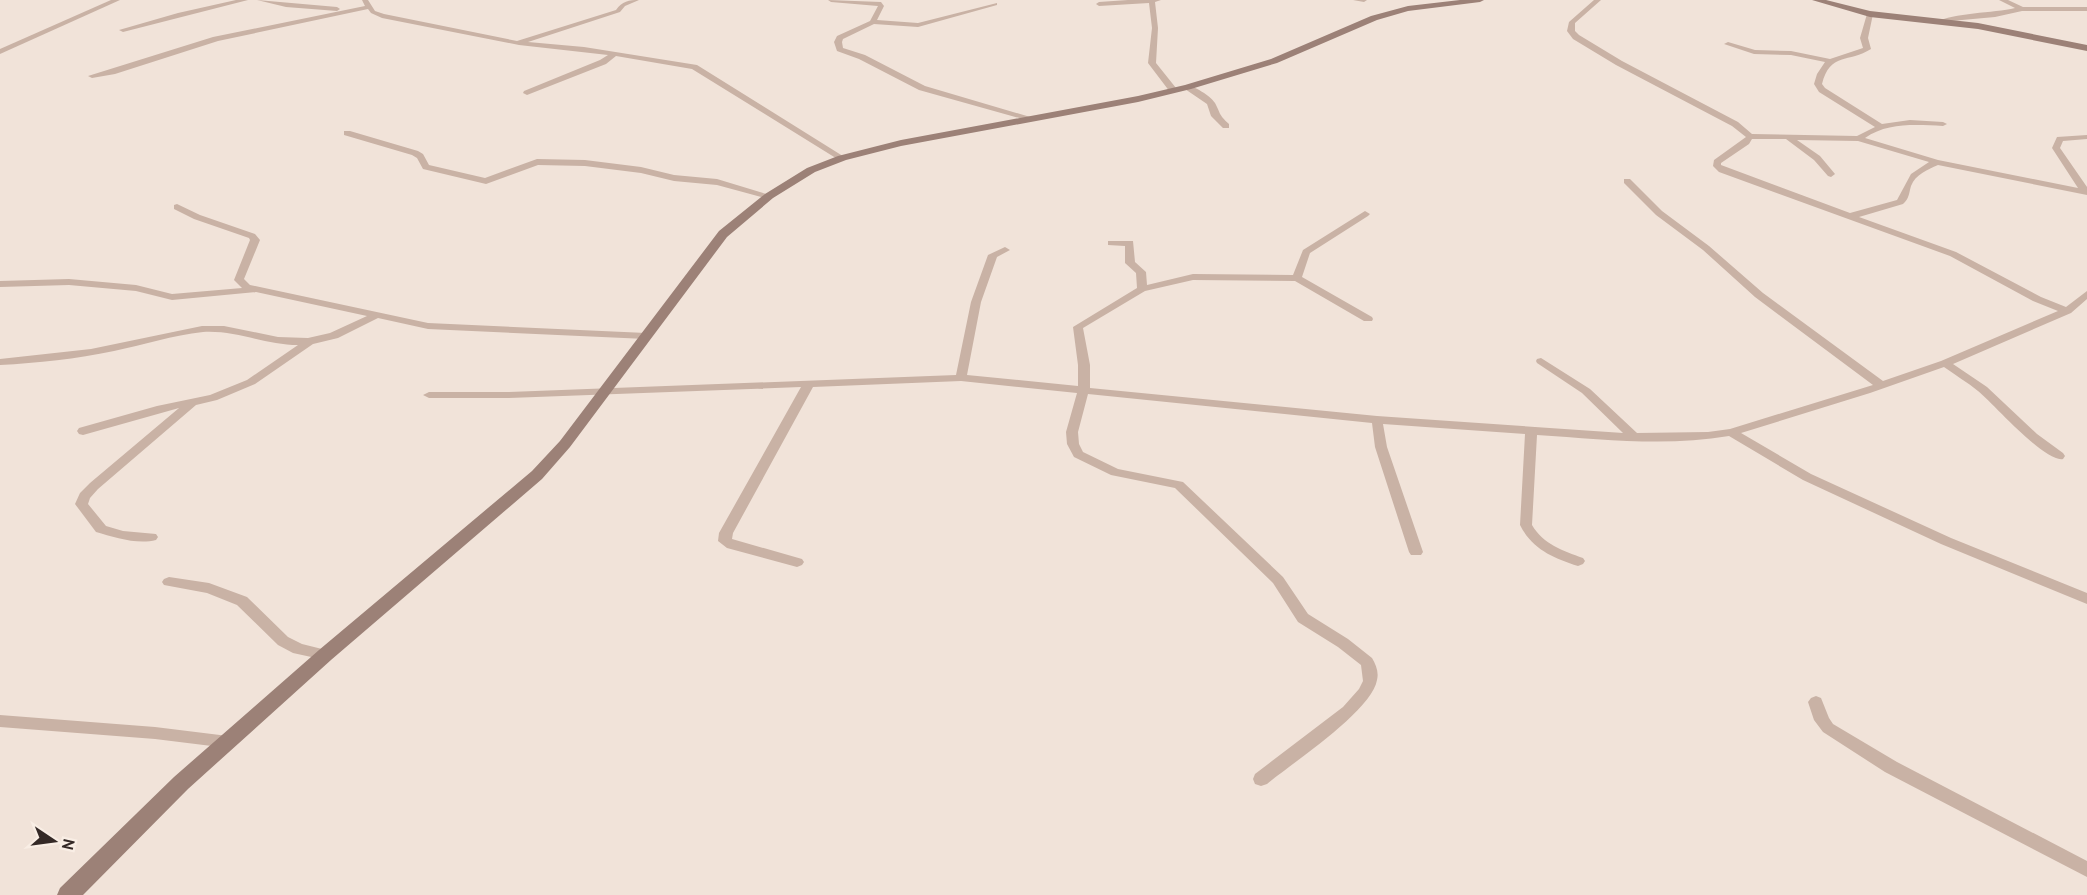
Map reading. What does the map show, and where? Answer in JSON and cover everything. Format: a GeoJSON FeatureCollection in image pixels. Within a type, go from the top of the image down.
{"type":"FeatureCollection","features":[{"type":"Feature","properties":{"kind":"street"},"geometry":{"type":"LineString","coordinates":[[0,52],[117,0]]}},
{"type":"Feature","properties":{"kind":"street"},"geometry":{"type":"LineString","coordinates":[[123,30],[180,14],[245,0]]}},
{"type":"Feature","properties":{"kind":"street"},"geometry":{"type":"LineString","coordinates":[[260,0],[286,5],[359,9]]}},
{"type":"Feature","properties":{"kind":"street"},"geometry":{"type":"LineString","coordinates":[[519,43],[618,11],[622,5],[636,0]]}},
{"type":"Feature","properties":{"kind":"street"},"geometry":{"type":"LineString","coordinates":[[831,0],[879,3],[881,6],[873,22]]}},
{"type":"Feature","properties":{"kind":"street"},"geometry":{"type":"LineString","coordinates":[[1356,0],[1364,0]]}},
{"type":"Feature","properties":{"kind":"street"},"geometry":{"type":"LineString","coordinates":[[68,895],[182,783],[325,655],[537,474],[565,444],[682,285],[723,234],[769,196],[811,170],[842,158],[901,143],[1188,87],[1274,61],[1374,18],[1408,9],[1480,0]]}},
{"type":"Feature","properties":{"kind":"street"},"geometry":{"type":"LineString","coordinates":[[1598,0],[1572,22],[1571,31],[1576,37],[1619,63],[1735,124],[1750,136],[1859,139],[1937,162],[2086,192]]}},
{"type":"Feature","properties":{"kind":"street"},"geometry":{"type":"LineString","coordinates":[[1816,0],[1870,14],[1978,26],[2087,48]]}},
{"type":"Feature","properties":{"kind":"street"},"geometry":{"type":"LineString","coordinates":[[2002,0],[2022,9]]}},
{"type":"Feature","properties":{"kind":"street"},"geometry":{"type":"LineString","coordinates":[[1099,4],[1155,1],[1152,63],[1173,90]]}},
{"type":"Feature","properties":{"kind":"street"},"geometry":{"type":"LineString","coordinates":[[92,76],[112,72],[216,39],[359,9],[367,4],[382,16],[519,43],[694,67],[842,158]]}},
{"type":"Feature","properties":{"kind":"street"},"geometry":{"type":"LineString","coordinates":[[995,4],[918,25],[873,22],[840,38],[838,47],[922,87],[1033,119]]}},
{"type":"Feature","properties":{"kind":"street"},"geometry":{"type":"LineString","coordinates":[[1940,22],[2022,9],[2087,9]]}},
{"type":"Feature","properties":{"kind":"street"},"geometry":{"type":"LineString","coordinates":[[1728,44],[1754,52],[1791,53],[1830,61],[1867,49],[1864,38],[1870,14]]}},
{"type":"Feature","properties":{"kind":"street"},"geometry":{"type":"LineString","coordinates":[[527,93],[583,71],[613,55]]}},
{"type":"Feature","properties":{"kind":"street"},"geometry":{"type":"LineString","coordinates":[[1830,61],[1821,72],[1818,84],[1822,90],[1881,127]]}},
{"type":"Feature","properties":{"kind":"street"},"geometry":{"type":"LineString","coordinates":[[1188,87],[1211,104],[1215,116],[1226,126]]}},
{"type":"Feature","properties":{"kind":"street"},"geometry":{"type":"LineString","coordinates":[[1859,139],[1867,132],[1881,127],[1918,122],[1943,124]]}},
{"type":"Feature","properties":{"kind":"street"},"geometry":{"type":"LineString","coordinates":[[347,133],[415,153],[420,156],[426,167],[486,181],[537,162],[573,162],[641,170],[685,180],[717,182],[769,196]]}},
{"type":"Feature","properties":{"kind":"street"},"geometry":{"type":"LineString","coordinates":[[1750,136],[1746,142],[1717,162],[1718,166],[1732,176],[1953,255],[1977,265],[2037,299],[2067,311]]}},
{"type":"Feature","properties":{"kind":"street"},"geometry":{"type":"LineString","coordinates":[[2086,192],[2056,148],[2060,139],[2087,137]]}},
{"type":"Feature","properties":{"kind":"street"},"geometry":{"type":"LineString","coordinates":[[1789,138],[1817,158],[1831,174]]}},
{"type":"Feature","properties":{"kind":"street"},"geometry":{"type":"LineString","coordinates":[[1848,217],[1900,202],[1903,200],[1905,186],[1909,180],[1918,171],[1937,162]]}},
{"type":"Feature","properties":{"kind":"street"},"geometry":{"type":"LineString","coordinates":[[1627,181],[1659,213],[1706,248],[1759,295],[1881,385]]}},
{"type":"Feature","properties":{"kind":"street"},"geometry":{"type":"LineString","coordinates":[[177,207],[197,217],[252,236],[255,240],[239,280],[248,287],[428,326],[646,336]]}},
{"type":"Feature","properties":{"kind":"street"},"geometry":{"type":"LineString","coordinates":[[1297,278],[1306,252],[1365,214]]}},
{"type":"Feature","properties":{"kind":"street"},"geometry":{"type":"LineString","coordinates":[[1111,243],[1130,243],[1130,262],[1141,272],[1142,289]]}},
{"type":"Feature","properties":{"kind":"street"},"geometry":{"type":"LineString","coordinates":[[962,378],[976,302],[993,255],[1005,250]]}},
{"type":"Feature","properties":{"kind":"street"},"geometry":{"type":"LineString","coordinates":[[1261,779],[1348,711],[1370,681],[1367,662],[1343,643],[1303,618],[1278,580],[1179,485],[1115,472],[1078,454],[1072,444],[1072,432],[1084,390],[1084,365],[1078,327],[1142,289],[1193,277],[1297,278],[1368,320]]}},
{"type":"Feature","properties":{"kind":"street"},"geometry":{"type":"LineString","coordinates":[[0,284],[69,282],[136,288],[172,297],[258,289]]}},
{"type":"Feature","properties":{"kind":"street"},"geometry":{"type":"LineString","coordinates":[[429,395],[508,395],[962,378],[1377,420],[1634,437],[1708,436],[1731,432],[1945,363],[2067,311],[2087,294]]}},
{"type":"Feature","properties":{"kind":"street"},"geometry":{"type":"LineString","coordinates":[[0,362],[103,351],[201,329],[220,328],[264,338],[308,343],[343,332],[377,315]]}},
{"type":"Feature","properties":{"kind":"street"},"geometry":{"type":"LineString","coordinates":[[83,431],[161,408],[213,398],[251,382],[308,343]]}},
{"type":"Feature","properties":{"kind":"street"},"geometry":{"type":"LineString","coordinates":[[1541,361],[1586,391],[1634,437]]}},
{"type":"Feature","properties":{"kind":"street"},"geometry":{"type":"LineString","coordinates":[[1945,363],[1983,389],[2033,437],[2059,456]]}},
{"type":"Feature","properties":{"kind":"street"},"geometry":{"type":"LineString","coordinates":[[797,562],[732,545],[725,541],[726,533],[809,384]]}},
{"type":"Feature","properties":{"kind":"street"},"geometry":{"type":"LineString","coordinates":[[151,537],[123,535],[101,529],[81,504],[84,496],[93,486],[192,403]]}},
{"type":"Feature","properties":{"kind":"street"},"geometry":{"type":"LineString","coordinates":[[1377,420],[1381,447],[1416,552]]}},
{"type":"Feature","properties":{"kind":"street"},"geometry":{"type":"LineString","coordinates":[[1531,431],[1526,525],[1530,536],[1541,545],[1578,561]]}},
{"type":"Feature","properties":{"kind":"street"},"geometry":{"type":"LineString","coordinates":[[1731,432],[1807,477],[1956,545],[2087,599]]}},
{"type":"Feature","properties":{"kind":"street"},"geometry":{"type":"LineString","coordinates":[[169,582],[209,588],[242,601],[283,641],[298,649],[325,655]]}},
{"type":"Feature","properties":{"kind":"street"},"geometry":{"type":"LineString","coordinates":[[1816,702],[1822,720],[1828,728],[1855,745],[1891,767],[2087,869]]}},
{"type":"Feature","properties":{"kind":"street"},"geometry":{"type":"LineString","coordinates":[[0,722],[155,732],[228,742]]}}]}
